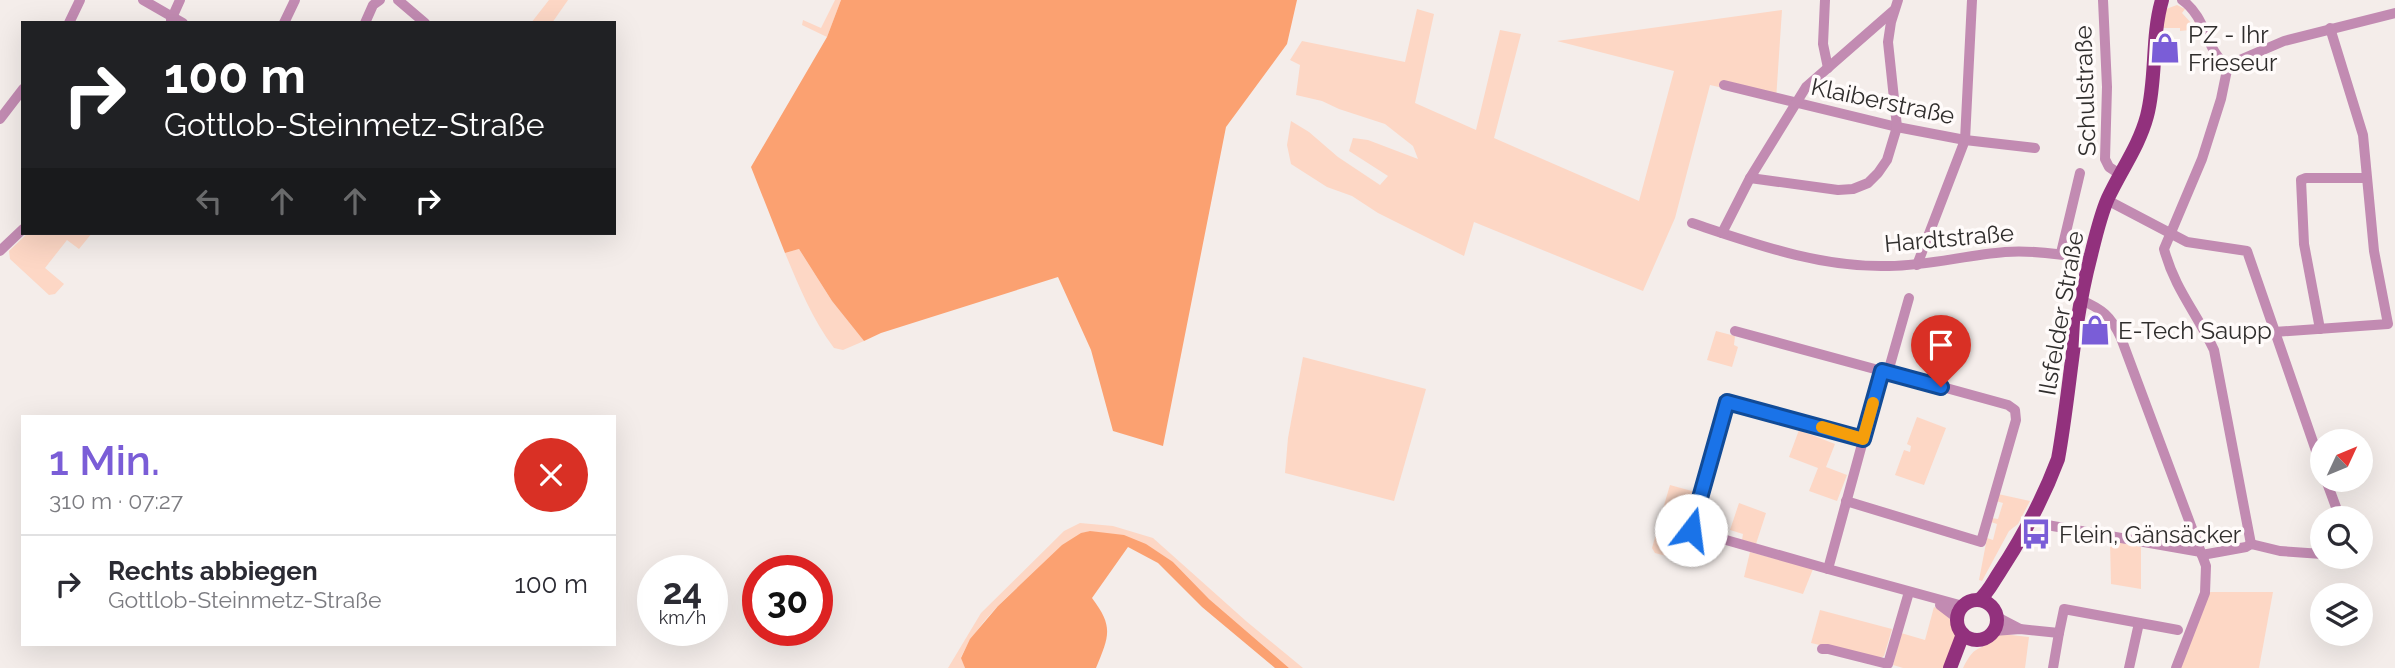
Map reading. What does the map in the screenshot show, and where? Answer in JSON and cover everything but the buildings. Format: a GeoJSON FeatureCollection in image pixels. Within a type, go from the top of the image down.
{"type":"FeatureCollection","features":[{"type":"Feature","properties":{"kind":"main road","name":"Ilsfelder Straße"},"geometry":{"type":"LineString","coordinates":[[1979,600],[2013,552],[2048,484],[2057,459],[2081,300],[2090,259],[2107,200],[2139,140],[2148,114],[2154,76],[2155,27],[2162,0]]}},
{"type":"Feature","properties":{"kind":"main road","name":"Ilsfelder Straße"},"geometry":{"type":"LineString","coordinates":[[1995,619],[1996,597],[2013,552]]}},
{"type":"Feature","properties":{"kind":"main road"},"geometry":{"type":"LineString","coordinates":[[1979,600],[1990,604],[1995,619],[1987,638],[1969,637],[1958,626],[1960,612],[1968,602],[1979,600]]}},
{"type":"Feature","properties":{"kind":"main road"},"geometry":{"type":"LineString","coordinates":[[1950,668],[1969,637]]}},
{"type":"Feature","properties":{"kind":"main road"},"geometry":{"type":"LineString","coordinates":[[1956,668],[1969,637]]}},
{"type":"Feature","properties":{"kind":"street"},"geometry":{"type":"LineString","coordinates":[[70,21],[79,0]]}},
{"type":"Feature","properties":{"kind":"street"},"geometry":{"type":"LineString","coordinates":[[143,0],[176,21],[180,0]]}},
{"type":"Feature","properties":{"kind":"street"},"geometry":{"type":"LineString","coordinates":[[285,21],[295,0]]}},
{"type":"Feature","properties":{"kind":"street"},"geometry":{"type":"LineString","coordinates":[[366,21],[373,5],[380,0]]}},
{"type":"Feature","properties":{"kind":"street"},"geometry":{"type":"LineString","coordinates":[[398,0],[423,21]]}},
{"type":"Feature","properties":{"kind":"street"},"geometry":{"type":"LineString","coordinates":[[1825,0],[1823,44],[1828,68]]}},
{"type":"Feature","properties":{"kind":"street"},"geometry":{"type":"LineString","coordinates":[[1917,265],[1965,140],[1972,0]]}},
{"type":"Feature","properties":{"kind":"street","name":"Schulstraße"},"geometry":{"type":"LineString","coordinates":[[2103,0],[2107,87],[2105,159],[2109,167],[2120,175]]}},
{"type":"Feature","properties":{"kind":"street"},"geometry":{"type":"LineString","coordinates":[[2182,0],[2202,22],[2220,61],[2228,65]]}},
{"type":"Feature","properties":{"kind":"street"},"geometry":{"type":"LineString","coordinates":[[1722,233],[1750,178],[1806,87],[1900,3]]}},
{"type":"Feature","properties":{"kind":"street"},"geometry":{"type":"LineString","coordinates":[[1750,178],[1838,190],[1853,189],[1868,183],[1878,173],[1887,160],[1897,127],[1888,42],[1891,22],[1900,3]]}},
{"type":"Feature","properties":{"kind":"street"},"geometry":{"type":"LineString","coordinates":[[2228,65],[2274,44],[2395,13]]}},
{"type":"Feature","properties":{"kind":"street"},"geometry":{"type":"LineString","coordinates":[[2274,332],[2388,324],[2374,251],[2363,135],[2330,28]]}},
{"type":"Feature","properties":{"kind":"street"},"geometry":{"type":"LineString","coordinates":[[2228,65],[2221,99],[2202,159],[2164,249],[2178,288],[2214,350],[2251,544]]}},
{"type":"Feature","properties":{"kind":"street","name":"Klaiberstraße"},"geometry":{"type":"LineString","coordinates":[[1724,85],[1897,127],[1965,140],[2035,148]]}},
{"type":"Feature","properties":{"kind":"street"},"geometry":{"type":"LineString","coordinates":[[0,119],[21,92]]}},
{"type":"Feature","properties":{"kind":"street"},"geometry":{"type":"LineString","coordinates":[[2061,253],[2080,173]]}},
{"type":"Feature","properties":{"kind":"street"},"geometry":{"type":"LineString","coordinates":[[2319,329],[2304,244],[2301,180],[2367,178]]}},
{"type":"Feature","properties":{"kind":"street"},"geometry":{"type":"LineString","coordinates":[[2107,200],[2187,242],[2247,251],[2310,434]]}},
{"type":"Feature","properties":{"kind":"street","name":"Hardtstraße"},"geometry":{"type":"LineString","coordinates":[[1692,223],[1786,253],[1854,265],[1917,265],[2007,252],[2061,253],[2090,259]]}},
{"type":"Feature","properties":{"kind":"street"},"geometry":{"type":"LineString","coordinates":[[0,251],[21,231]]}},
{"type":"Feature","properties":{"kind":"street"},"geometry":{"type":"LineString","coordinates":[[1828,569],[1863,439],[1909,298]]}},
{"type":"Feature","properties":{"kind":"street"},"geometry":{"type":"LineString","coordinates":[[2081,300],[2098,307],[2109,316],[2121,338],[2202,553],[2207,581],[2205,593],[2176,668]]}},
{"type":"Feature","properties":{"kind":"street"},"geometry":{"type":"LineString","coordinates":[[1735,331],[2008,405],[2015,410],[2016,420],[1981,542],[1846,502]]}},
{"type":"Feature","properties":{"kind":"street"},"geometry":{"type":"LineString","coordinates":[[1863,439],[1727,402],[1691,530],[1909,592],[1960,612]]}},
{"type":"Feature","properties":{"kind":"street"},"geometry":{"type":"LineString","coordinates":[[2048,525],[2202,553],[2251,544],[2280,551],[2310,553]]}},
{"type":"Feature","properties":{"kind":"street"},"geometry":{"type":"LineString","coordinates":[[1822,649],[1888,664],[1909,592]]}},
{"type":"Feature","properties":{"kind":"street"},"geometry":{"type":"LineString","coordinates":[[2053,668],[2064,609],[2178,630]]}},
{"type":"Feature","properties":{"kind":"street"},"geometry":{"type":"LineString","coordinates":[[1995,619],[2021,629],[2059,633]]}},
{"type":"Feature","properties":{"kind":"street"},"geometry":{"type":"LineString","coordinates":[[2129,668],[2138,623]]}},
{"type":"Feature","properties":{"kind":"shaded area"},"geometry":{"type":"Polygon","coordinates":[[[549,0],[568,0],[553,21],[533,21],[549,0]]]}},
{"type":"Feature","properties":{"kind":"shaded area"},"geometry":{"type":"Polygon","coordinates":[[[835,0],[841,0],[827,37],[802,25],[803,20],[821,28],[835,0]]]}},
{"type":"Feature","properties":{"kind":"shaded area"},"geometry":{"type":"Polygon","coordinates":[[[841,0],[1297,0],[1287,44],[1226,127],[1163,446],[1113,431],[1091,350],[1058,277],[881,333],[864,341],[832,301],[799,249],[785,253],[751,167],[827,37],[841,0]]]}},
{"type":"Feature","properties":{"kind":"shaded area"},"geometry":{"type":"Polygon","coordinates":[[[2177,5],[2185,9],[2182,13],[2192,24],[2195,21],[2200,29],[2180,31],[2180,28],[2162,28],[2166,9],[2177,5]]]}},
{"type":"Feature","properties":{"kind":"shaded area"},"geometry":{"type":"Polygon","coordinates":[[[1417,9],[1434,14],[1415,103],[1476,130],[1500,30],[1521,34],[1494,138],[1639,201],[1674,71],[1557,41],[1782,10],[1776,100],[1710,85],[1675,218],[1643,291],[1474,222],[1464,256],[1378,213],[1352,196],[1327,187],[1291,164],[1287,145],[1291,121],[1380,185],[1388,176],[1349,151],[1353,138],[1368,140],[1418,159],[1413,146],[1385,124],[1322,101],[1296,95],[1300,65],[1290,60],[1302,41],[1405,62],[1417,9]]]}},
{"type":"Feature","properties":{"kind":"shaded area"},"geometry":{"type":"Polygon","coordinates":[[[26,235],[90,235],[79,249],[67,240],[45,268],[64,284],[55,294],[49,295],[10,259],[9,251],[26,235]]]}},
{"type":"Feature","properties":{"kind":"shaded area"},"geometry":{"type":"Polygon","coordinates":[[[799,249],[832,301],[864,341],[843,350],[834,348],[826,337],[806,302],[785,253],[799,249]]]}},
{"type":"Feature","properties":{"kind":"shaded area"},"geometry":{"type":"Polygon","coordinates":[[[1716,331],[1735,336],[1734,345],[1738,347],[1732,367],[1707,360],[1716,331]]]}},
{"type":"Feature","properties":{"kind":"shaded area"},"geometry":{"type":"Polygon","coordinates":[[[1303,357],[1426,389],[1394,501],[1285,473],[1288,438],[1303,357]]]}},
{"type":"Feature","properties":{"kind":"shaded area"},"geometry":{"type":"Polygon","coordinates":[[[1917,417],[1946,428],[1924,485],[1895,475],[1904,450],[1910,452],[1911,446],[1907,444],[1917,417]]]}},
{"type":"Feature","properties":{"kind":"shaded area"},"geometry":{"type":"Polygon","coordinates":[[[1799,430],[1835,444],[1826,467],[1847,475],[1837,501],[1809,491],[1818,468],[1789,457],[1799,430]]]}},
{"type":"Feature","properties":{"kind":"shaded area"},"geometry":{"type":"Polygon","coordinates":[[[1670,485],[1699,493],[1691,520],[1662,512],[1670,485]]]}},
{"type":"Feature","properties":{"kind":"shaded area"},"geometry":{"type":"Polygon","coordinates":[[[1998,494],[2030,501],[2018,524],[2009,531],[1982,581],[1979,580],[1987,538],[1993,540],[1997,524],[1991,522],[1992,518],[1998,519],[2003,503],[1996,501],[1998,494]]]}},
{"type":"Feature","properties":{"kind":"shaded area"},"geometry":{"type":"Polygon","coordinates":[[[1739,503],[1766,513],[1756,544],[1742,540],[1743,534],[1730,530],[1739,503]]]}},
{"type":"Feature","properties":{"kind":"shaded area"},"geometry":{"type":"Polygon","coordinates":[[[1080,523],[1113,526],[1153,538],[1303,668],[1289,668],[1209,599],[1173,562],[1090,531],[1083,533],[999,605],[972,638],[961,657],[965,668],[948,668],[981,613],[1064,531],[1080,523]]]}},
{"type":"Feature","properties":{"kind":"shaded area"},"geometry":{"type":"Polygon","coordinates":[[[1658,527],[1687,535],[1681,560],[1655,553],[1652,548],[1658,527]]]}},
{"type":"Feature","properties":{"kind":"shaded area"},"geometry":{"type":"Polygon","coordinates":[[[1090,531],[1124,535],[1146,544],[1173,562],[1209,599],[1289,668],[1275,668],[1202,607],[1158,563],[1128,547],[1092,598],[1104,617],[1107,632],[1096,668],[965,668],[961,658],[970,639],[998,606],[1062,545],[1081,533],[1090,531]]]}},
{"type":"Feature","properties":{"kind":"shaded area"},"geometry":{"type":"Polygon","coordinates":[[[2110,541],[2141,546],[2141,589],[2111,584],[2110,541]]]}},
{"type":"Feature","properties":{"kind":"shaded area"},"geometry":{"type":"Polygon","coordinates":[[[1750,552],[1813,569],[1803,594],[1744,577],[1750,552]]]}},
{"type":"Feature","properties":{"kind":"shaded area"},"geometry":{"type":"Polygon","coordinates":[[[2203,592],[2273,592],[2259,668],[2176,668],[2203,592]]]}},
{"type":"Feature","properties":{"kind":"shaded area"},"geometry":{"type":"Polygon","coordinates":[[[1934,607],[1944,613],[1954,626],[1955,641],[1948,668],[1903,668],[1893,665],[1901,633],[1925,640],[1934,607]]]}},
{"type":"Feature","properties":{"kind":"shaded area"},"geometry":{"type":"Polygon","coordinates":[[[1820,610],[1892,629],[1884,656],[1879,659],[1811,643],[1820,610]]]}},
{"type":"Feature","properties":{"kind":"shaded area"},"geometry":{"type":"Polygon","coordinates":[[[2002,634],[2029,637],[2025,668],[1963,668],[1975,651],[2002,634]]]}},
{"type":"Feature","properties":{"kind":"slow traffic"},"geometry":{"type":"LineString","coordinates":[[1822,427],[1863,439],[1873,403]]}},
{"type":"Feature","properties":{"kind":"place","name":"PZ - Ihr Frieseur"},"geometry":{"type":"Point","coordinates":[2165,48]}},
{"type":"Feature","properties":{"kind":"place","name":"E-Tech Saupp"},"geometry":{"type":"Point","coordinates":[2095,330]}},
{"type":"Feature","properties":{"kind":"place","name":"Flein, Gänsäcker"},"geometry":{"type":"Point","coordinates":[2036,534]}},
{"type":"Feature","properties":{"kind":"route"},"geometry":{"type":"LineString","coordinates":[[1691,530],[1727,402],[1863,439],[1882,371],[1941,387]]}}]}
